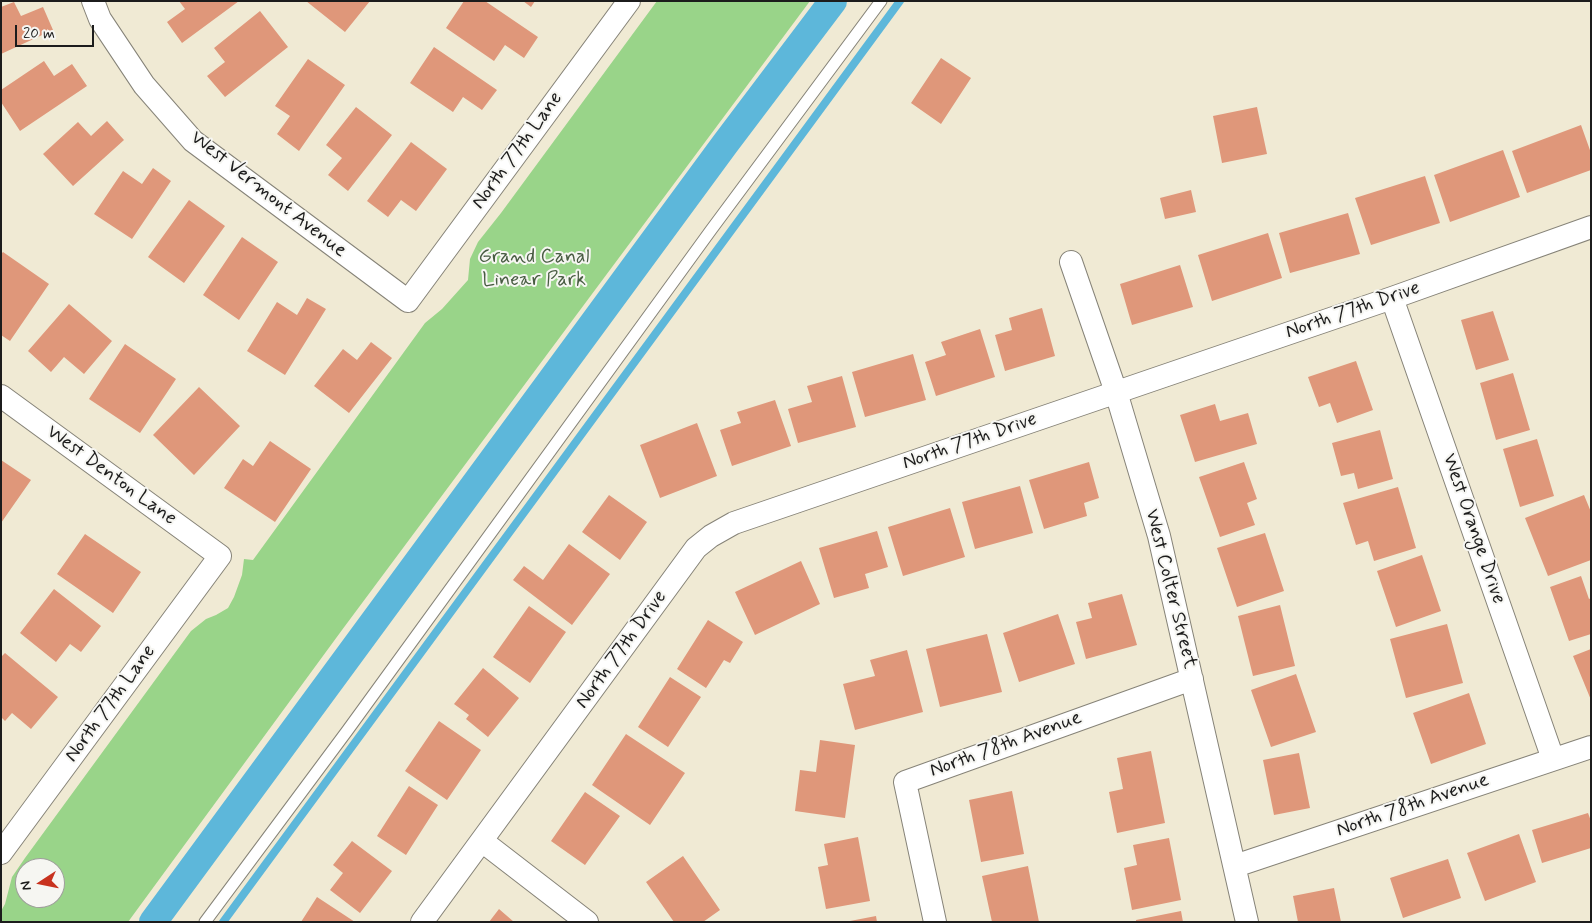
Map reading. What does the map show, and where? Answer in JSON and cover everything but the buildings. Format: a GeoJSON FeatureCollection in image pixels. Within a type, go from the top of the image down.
{"type":"FeatureCollection","features":[{"type":"Feature","properties":{"kind":"street","name":"West Vermont Avenue"},"geometry":{"type":"LineString","coordinates":[[93,1],[100,19],[144,85],[193,141],[408,301]]}},
{"type":"Feature","properties":{"kind":"street","name":"North 77th Lane"},"geometry":{"type":"LineString","coordinates":[[408,301],[628,1]]}},
{"type":"Feature","properties":{"kind":"street","name":"North 77th Drive"},"geometry":{"type":"LineString","coordinates":[[482,841],[696,548],[711,536],[734,523],[1392,298],[1591,227]]}},
{"type":"Feature","properties":{"kind":"street","name":"West Colter Street"},"geometry":{"type":"LineString","coordinates":[[1071,262],[1116,392],[1159,536],[1247,922]]}},
{"type":"Feature","properties":{"kind":"street","name":"West Orange Drive"},"geometry":{"type":"LineString","coordinates":[[1392,298],[1553,759]]}},
{"type":"Feature","properties":{"kind":"street","name":"West Denton Lane"},"geometry":{"type":"LineString","coordinates":[[1,396],[220,556]]}},
{"type":"Feature","properties":{"kind":"street","name":"North 77th Lane"},"geometry":{"type":"LineString","coordinates":[[1,853],[220,556]]}},
{"type":"Feature","properties":{"kind":"street","name":"North 78th Avenue"},"geometry":{"type":"LineString","coordinates":[[935,922],[905,782],[1192,679]]}},
{"type":"Feature","properties":{"kind":"street","name":"North 78th Avenue"},"geometry":{"type":"LineString","coordinates":[[1235,866],[1591,747]]}},
{"type":"Feature","properties":{"kind":"street"},"geometry":{"type":"LineString","coordinates":[[422,922],[482,841],[587,922]]}},
{"type":"Feature","properties":{"kind":"lane"},"geometry":{"type":"LineString","coordinates":[[205,922],[711,230],[881,1]]}},
{"type":"Feature","properties":{"kind":"green space","name":"Grand Canal Linear Park"},"geometry":{"type":"Polygon","coordinates":[[[657,1],[810,1],[342,630],[128,922],[1,922],[1,911],[15,873],[15,908],[65,908],[65,858],[25,858],[191,631],[206,619],[228,608],[242,575],[244,559],[253,560],[425,323],[442,309],[468,280],[470,259],[478,242],[657,1]]]}},
{"type":"Feature","properties":{"kind":"waterway"},"geometry":{"type":"LineString","coordinates":[[153,922],[725,144],[833,1]]}},
{"type":"Feature","properties":{"kind":"waterway"},"geometry":{"type":"LineString","coordinates":[[223,922],[900,1]]}}]}
